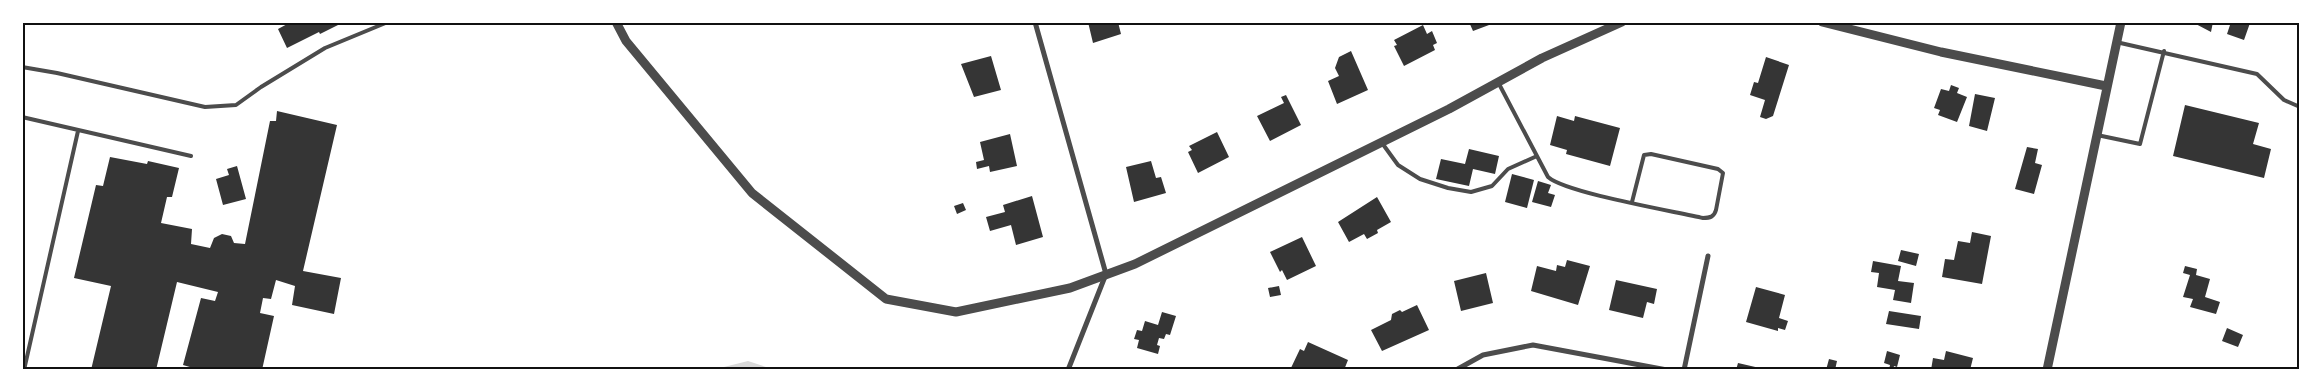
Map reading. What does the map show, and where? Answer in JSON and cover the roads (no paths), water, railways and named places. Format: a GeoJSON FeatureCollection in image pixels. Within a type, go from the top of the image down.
{"type":"FeatureCollection","features":[{"type":"Feature","properties":{"kind":"street"},"geometry":{"type":"LineString","coordinates":[[616,22],[626,41],[752,193],[886,299],[956,312],[1070,288],[1135,264],[1382,143],[1542,58],[1622,22]]}},
{"type":"Feature","properties":{"kind":"street"},"geometry":{"type":"LineString","coordinates":[[1035,22],[1106,274],[1068,370]]}},
{"type":"Feature","properties":{"kind":"street"},"geometry":{"type":"LineString","coordinates":[[1822,22],[1941,52],[2106,86]]}},
{"type":"Feature","properties":{"kind":"street"},"geometry":{"type":"LineString","coordinates":[[2047,370],[2121,22]]}},
{"type":"Feature","properties":{"kind":"street"},"geometry":{"type":"LineString","coordinates":[[1684,370],[1708,256]]}},
{"type":"Feature","properties":{"kind":"street"},"geometry":{"type":"LineString","coordinates":[[1456,370],[1483,355],[1533,345],[1667,370]]}},
{"type":"Feature","properties":{"kind":"lane"},"geometry":{"type":"LineString","coordinates":[[22,68],[57,73],[205,107],[236,105],[261,87],[325,48],[388,22]]}},
{"type":"Feature","properties":{"kind":"lane"},"geometry":{"type":"LineString","coordinates":[[2116,42],[2164,51],[2257,74],[2284,100],[2300,108]]}},
{"type":"Feature","properties":{"kind":"lane"},"geometry":{"type":"LineString","coordinates":[[2097,135],[2140,144],[2164,51]]}},
{"type":"Feature","properties":{"kind":"lane"},"geometry":{"type":"LineString","coordinates":[[1498,82],[1548,177],[1561,186],[1632,202],[1710,218],[1715,215],[1723,173],[1718,170],[1651,154],[1644,155],[1632,202]]}},
{"type":"Feature","properties":{"kind":"lane"},"geometry":{"type":"LineString","coordinates":[[22,117],[191,156]]}},
{"type":"Feature","properties":{"kind":"lane"},"geometry":{"type":"LineString","coordinates":[[24,370],[78,130]]}},
{"type":"Feature","properties":{"kind":"lane"},"geometry":{"type":"LineString","coordinates":[[1382,143],[1398,164],[1420,179],[1448,188],[1470,192],[1492,186],[1508,169],[1537,156]]}}]}
